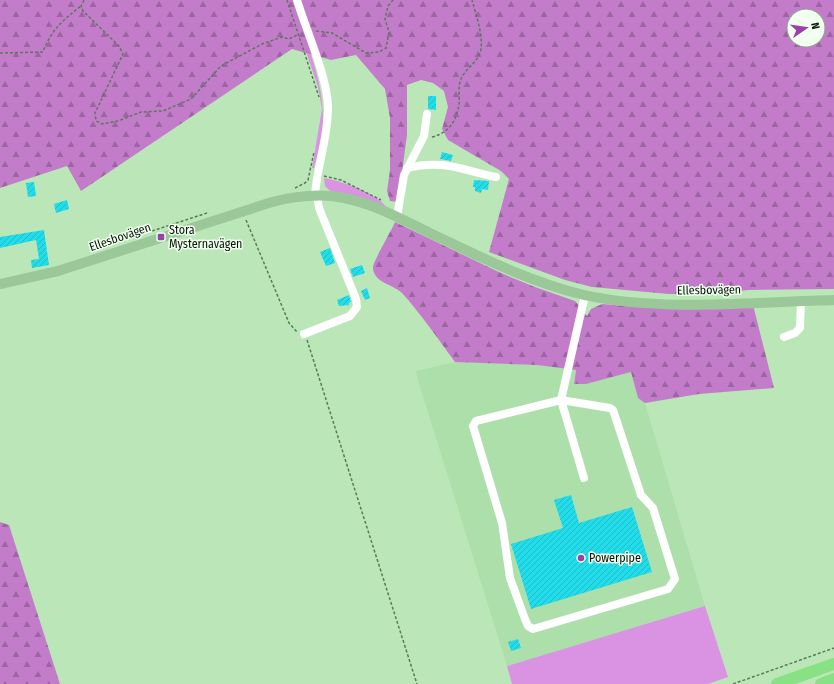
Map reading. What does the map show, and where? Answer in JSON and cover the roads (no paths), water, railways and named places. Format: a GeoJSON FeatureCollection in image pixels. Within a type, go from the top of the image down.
{"type":"FeatureCollection","features":[{"type":"Feature","properties":{"kind":"highway"},"geometry":{"type":"LineString","coordinates":[[778,684],[834,664]]}},
{"type":"Feature","properties":{"kind":"highway"},"geometry":{"type":"LineString","coordinates":[[821,684],[834,679]]}},
{"type":"Feature","properties":{"kind":"main road","name":"Ellesbovägen"},"geometry":{"type":"LineString","coordinates":[[0,284],[58,271],[243,210],[295,196],[316,195],[344,198],[381,209],[521,276],[552,287],[585,295],[650,303],[834,300]]}},
{"type":"Feature","properties":{"kind":"street"},"geometry":{"type":"LineString","coordinates":[[297,0],[303,33],[325,88],[328,106],[326,130],[313,173],[316,195],[319,208],[351,286],[357,307],[350,316],[304,334]]}},
{"type":"Feature","properties":{"kind":"street"},"geometry":{"type":"LineString","coordinates":[[397,217],[407,168],[424,137],[427,114]]}},
{"type":"Feature","properties":{"kind":"street"},"geometry":{"type":"LineString","coordinates":[[407,168],[431,164],[450,166],[496,177]]}},
{"type":"Feature","properties":{"kind":"street"},"geometry":{"type":"LineString","coordinates":[[584,478],[561,400],[585,295]]}},
{"type":"Feature","properties":{"kind":"street"},"geometry":{"type":"LineString","coordinates":[[784,337],[795,333],[800,328],[801,301]]}},
{"type":"Feature","properties":{"kind":"street"},"geometry":{"type":"LineString","coordinates":[[561,400],[610,408],[613,410],[641,495],[653,508],[675,580],[668,589],[533,629],[528,626],[510,578],[502,523],[473,426],[476,421],[561,400]]}},
{"type":"Feature","properties":{"kind":"place","name":"Stora Mysternavägen"},"geometry":{"type":"Point","coordinates":[161,237]}},
{"type":"Feature","properties":{"kind":"place","name":"Powerpipe"},"geometry":{"type":"Point","coordinates":[581,558]}}]}
